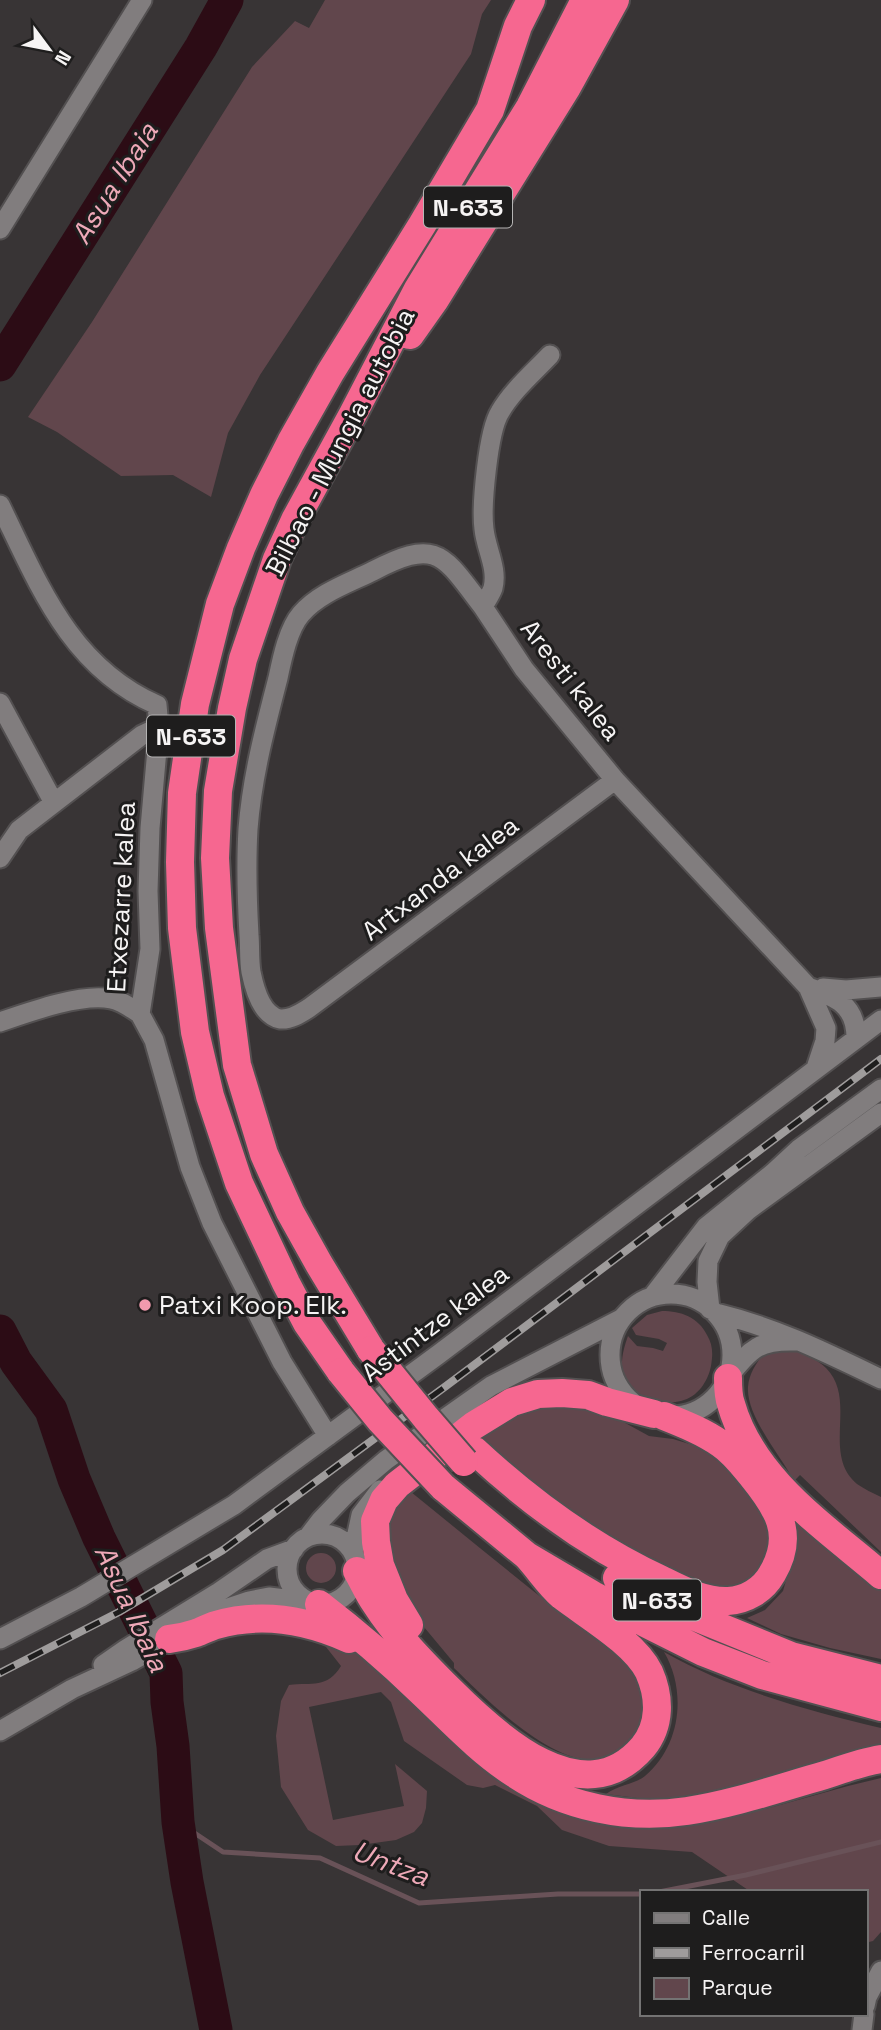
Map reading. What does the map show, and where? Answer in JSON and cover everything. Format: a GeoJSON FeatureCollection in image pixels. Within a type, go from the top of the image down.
{"type":"FeatureCollection","features":[{"type":"Feature","properties":{"kind":"highway"},"geometry":{"type":"LineString","coordinates":[[490,110],[518,26],[531,0]]}},
{"type":"Feature","properties":{"kind":"highway","name":"N-633"},"geometry":{"type":"LineString","coordinates":[[490,110],[551,0]]}},
{"type":"Feature","properties":{"kind":"highway","name":"Bilbao - Mungia autobia"},"geometry":{"type":"LineString","coordinates":[[469,1456],[426,1418],[371,1350],[296,1222],[264,1154],[237,1065],[219,928],[215,858],[218,791],[232,708],[250,634],[290,530],[418,289],[530,107],[585,0]]}},
{"type":"Feature","properties":{"kind":"highway"},"geometry":{"type":"LineString","coordinates":[[353,414],[434,301],[567,87],[614,0]]}},
{"type":"Feature","properties":{"kind":"highway","name":"Bilbao - Mungia autobia"},"geometry":{"type":"LineString","coordinates":[[490,110],[291,442],[240,548],[220,604],[195,704],[182,793],[180,862],[182,928],[195,1032],[210,1096],[239,1183],[307,1323],[380,1420],[443,1487],[527,1556],[593,1595],[703,1652],[762,1675],[881,1707]]}},
{"type":"Feature","properties":{"kind":"highway"},"geometry":{"type":"LineString","coordinates":[[728,1378],[730,1402],[738,1426],[763,1468],[794,1500],[881,1575]]}},
{"type":"Feature","properties":{"kind":"highway"},"geometry":{"type":"LineString","coordinates":[[429,1669],[417,1637],[394,1600],[380,1565],[374,1521],[384,1500],[397,1485],[473,1426],[512,1402],[538,1394],[588,1395],[694,1428],[722,1444],[754,1478],[779,1514],[783,1530],[783,1548],[768,1581],[759,1590],[729,1601],[713,1600],[683,1590],[598,1546],[469,1456]]}},
{"type":"Feature","properties":{"kind":"highway","name":"N-633"},"geometry":{"type":"LineString","coordinates":[[469,1456],[530,1518],[574,1551],[620,1580],[671,1607],[791,1656],[881,1679]]}},
{"type":"Feature","properties":{"kind":"highway"},"geometry":{"type":"LineString","coordinates":[[355,1561],[380,1611],[410,1649],[473,1713],[518,1750],[557,1769],[579,1775],[618,1768],[635,1756],[647,1742],[656,1721],[658,1702],[648,1671],[639,1657],[613,1634],[560,1594],[527,1556]]}},
{"type":"Feature","properties":{"kind":"highway"},"geometry":{"type":"LineString","coordinates":[[314,1603],[359,1634],[483,1750],[514,1773],[550,1794],[588,1806],[614,1812],[648,1814],[685,1811],[737,1802],[881,1759]]}},
{"type":"Feature","properties":{"kind":"highway"},"geometry":{"type":"LineString","coordinates":[[166,1635],[193,1635],[215,1626],[247,1619],[285,1619],[327,1629],[381,1654]]}},
{"type":"Feature","properties":{"kind":"street"},"geometry":{"type":"LineString","coordinates":[[0,229],[142,0]]}},
{"type":"Feature","properties":{"kind":"street"},"geometry":{"type":"LineString","coordinates":[[483,607],[493,588],[494,569],[484,531],[483,512],[492,436],[499,413],[550,355]]}},
{"type":"Feature","properties":{"kind":"street"},"geometry":{"type":"LineString","coordinates":[[0,505],[41,590],[65,628],[98,667],[114,681],[157,705],[159,727],[142,735],[19,830],[0,859]]}},
{"type":"Feature","properties":{"kind":"street","name":"Aresti kalea"},"geometry":{"type":"LineString","coordinates":[[294,1017],[279,1019],[268,1012],[259,999],[251,971],[247,912],[248,829],[259,752],[285,648],[299,616],[316,600],[386,564],[414,553],[430,552],[451,566],[483,607],[524,669],[615,780],[808,987],[826,1028],[825,1041],[815,1069]]}},
{"type":"Feature","properties":{"kind":"street"},"geometry":{"type":"LineString","coordinates":[[0,703],[54,803]]}},
{"type":"Feature","properties":{"kind":"street","name":"Etxezarre kalea"},"geometry":{"type":"LineString","coordinates":[[159,727],[150,828],[150,949],[140,1014],[154,1040],[190,1167],[212,1223],[282,1362],[328,1436]]}},
{"type":"Feature","properties":{"kind":"street","name":"Artxanda kalea"},"geometry":{"type":"LineString","coordinates":[[294,1017],[615,780]]}},
{"type":"Feature","properties":{"kind":"street"},"geometry":{"type":"LineString","coordinates":[[808,987],[846,990],[881,987]]}},
{"type":"Feature","properties":{"kind":"street","name":"Aresti kalea"},"geometry":{"type":"LineString","coordinates":[[808,987],[841,1001],[856,1024],[856,1038]]}},
{"type":"Feature","properties":{"kind":"street"},"geometry":{"type":"LineString","coordinates":[[0,1022],[35,1010],[92,998],[111,999],[140,1014]]}},
{"type":"Feature","properties":{"kind":"street"},"geometry":{"type":"LineString","coordinates":[[820,1015],[834,1028],[856,1038]]}},
{"type":"Feature","properties":{"kind":"street","name":"Astintze kalea"},"geometry":{"type":"LineString","coordinates":[[0,1639],[81,1597],[234,1505],[881,1020]]}},
{"type":"Feature","properties":{"kind":"street"},"geometry":{"type":"LineString","coordinates":[[652,1297],[706,1227],[799,1149],[881,1089]]}},
{"type":"Feature","properties":{"kind":"street"},"geometry":{"type":"LineString","coordinates":[[728,1378],[732,1350],[729,1335],[713,1311],[707,1282],[708,1261],[720,1237],[748,1210],[881,1113]]}},
{"type":"Feature","properties":{"kind":"street"},"geometry":{"type":"LineString","coordinates":[[628,1399],[614,1379],[610,1354],[615,1330],[635,1306],[662,1295],[683,1295],[713,1311],[803,1341],[881,1380]]}},
{"type":"Feature","properties":{"kind":"street"},"geometry":{"type":"LineString","coordinates":[[314,1603],[295,1591],[287,1574],[289,1556],[348,1493],[386,1460],[491,1386],[621,1320]]}},
{"type":"Feature","properties":{"kind":"street"},"geometry":{"type":"LineString","coordinates":[[0,1731],[129,1655],[219,1611],[269,1597],[328,1603],[345,1595],[351,1588],[361,1516],[372,1498],[385,1484],[501,1400],[523,1390],[580,1381],[628,1399],[645,1411],[659,1415],[686,1415],[707,1405],[755,1347],[778,1341],[803,1341]]}},
{"type":"Feature","properties":{"kind":"street"},"geometry":{"type":"LineString","coordinates":[[166,1635],[219,1592],[267,1559],[318,1534],[328,1534],[347,1544],[355,1561]]}},
{"type":"Feature","properties":{"kind":"street"},"geometry":{"type":"LineString","coordinates":[[867,1997],[881,1971]]}},
{"type":"Feature","properties":{"kind":"green space"},"geometry":{"type":"Polygon","coordinates":[[[325,0],[491,0],[482,14],[471,54],[260,375],[228,433],[211,497],[173,475],[121,476],[57,432],[28,417],[92,322],[252,67],[295,21],[309,28],[325,0]]]}},
{"type":"Feature","properties":{"kind":"green space"},"geometry":{"type":"Polygon","coordinates":[[[662,1311],[676,1312],[694,1319],[703,1329],[711,1346],[711,1366],[705,1383],[692,1396],[681,1401],[664,1402],[646,1398],[632,1388],[623,1373],[622,1359],[628,1336],[637,1346],[663,1351],[667,1343],[636,1335],[632,1328],[647,1315],[662,1311]]]}},
{"type":"Feature","properties":{"kind":"green space"},"geometry":{"type":"Polygon","coordinates":[[[793,1349],[826,1368],[835,1381],[839,1395],[841,1458],[847,1472],[857,1484],[881,1497],[881,1552],[800,1475],[794,1481],[758,1423],[748,1387],[756,1364],[765,1352],[793,1349]]]}},
{"type":"Feature","properties":{"kind":"green space"},"geometry":{"type":"Polygon","coordinates":[[[572,1403],[607,1413],[649,1436],[696,1446],[722,1461],[768,1518],[770,1541],[763,1565],[733,1591],[662,1569],[597,1532],[478,1441],[504,1420],[533,1407],[572,1403]]]}},
{"type":"Feature","properties":{"kind":"green space"},"geometry":{"type":"Polygon","coordinates":[[[411,1492],[616,1654],[625,1664],[640,1688],[644,1709],[635,1732],[617,1751],[593,1760],[575,1758],[556,1750],[499,1711],[454,1668],[454,1663],[424,1627],[404,1597],[388,1558],[388,1516],[396,1504],[411,1492]]]}},
{"type":"Feature","properties":{"kind":"green space"},"geometry":{"type":"Polygon","coordinates":[[[786,1504],[881,1583],[881,1659],[781,1634],[747,1618],[765,1610],[783,1591],[792,1560],[786,1504]]]}},
{"type":"Feature","properties":{"kind":"green space"},"geometry":{"type":"Polygon","coordinates":[[[321,1553],[327,1554],[335,1562],[335,1574],[327,1582],[321,1583],[315,1582],[307,1574],[306,1568],[307,1562],[315,1554],[321,1553]]]}},
{"type":"Feature","properties":{"kind":"green space"},"geometry":{"type":"Polygon","coordinates":[[[304,1619],[321,1620],[516,1785],[708,1820],[769,1808],[881,1778],[881,1932],[873,1941],[867,1942],[867,1890],[748,1890],[692,1852],[609,1846],[562,1830],[537,1806],[495,1785],[483,1788],[467,1785],[404,1741],[391,1702],[381,1692],[309,1707],[333,1820],[404,1806],[395,1764],[427,1791],[422,1823],[414,1832],[396,1840],[336,1846],[308,1830],[281,1787],[276,1736],[281,1701],[289,1685],[324,1681],[341,1666],[304,1619]]]}},
{"type":"Feature","properties":{"kind":"green space"},"geometry":{"type":"Polygon","coordinates":[[[664,1652],[743,1688],[797,1706],[881,1728],[881,1752],[697,1799],[645,1799],[606,1794],[645,1776],[657,1764],[673,1734],[678,1700],[676,1684],[664,1652]]]}},
{"type":"Feature","properties":{"kind":"waterway","name":"Asua Ibaia"},"geometry":{"type":"LineString","coordinates":[[0,365],[201,47],[227,0]]}},
{"type":"Feature","properties":{"kind":"waterway","name":"Asua Ibaia"},"geometry":{"type":"LineString","coordinates":[[0,1331],[16,1362],[51,1410],[74,1479],[99,1538],[166,1673],[178,1822],[216,2030]]}},
{"type":"Feature","properties":{"kind":"waterway","name":"Untza"},"geometry":{"type":"LineString","coordinates":[[178,1822],[223,1852],[320,1858],[419,1903],[558,1894],[640,1894]]}},
{"type":"Feature","properties":{"kind":"waterway","name":"Untza"},"geometry":{"type":"LineString","coordinates":[[669,1890],[746,1875],[881,1842]]}},
{"type":"Feature","properties":{"kind":"railway"},"geometry":{"type":"LineString","coordinates":[[0,1673],[119,1612],[223,1550],[881,1059]]}},
{"type":"Feature","properties":{"kind":"place","name":"Patxi Koop. Elk."},"geometry":{"type":"Point","coordinates":[145,1305]}}]}
